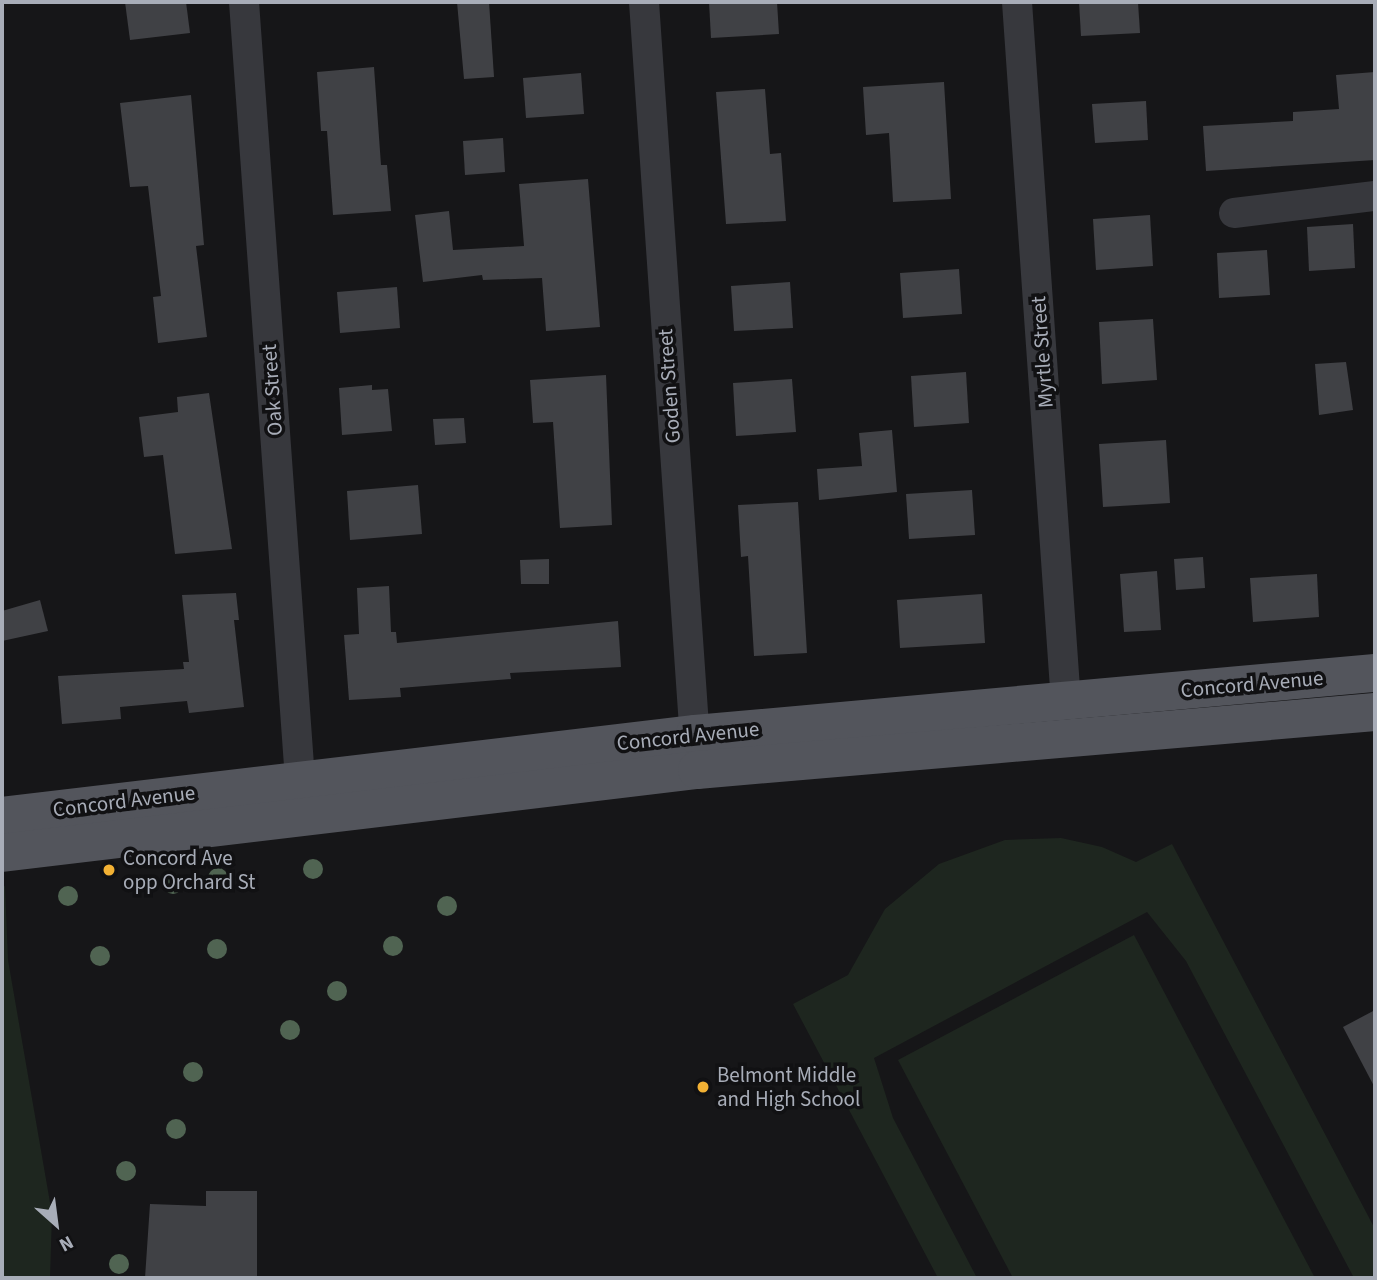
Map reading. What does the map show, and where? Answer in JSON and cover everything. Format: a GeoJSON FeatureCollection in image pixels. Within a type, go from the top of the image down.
{"type":"FeatureCollection","features":[{"type":"Feature","properties":{"kind":"main road","name":"Concord Avenue"},"geometry":{"type":"LineString","coordinates":[[2,853],[696,752],[1066,702],[1375,673]]}},
{"type":"Feature","properties":{"kind":"main road","name":"Concord Avenue"},"geometry":{"type":"LineString","coordinates":[[2,816],[300,779],[696,752],[1375,712]]}},
{"type":"Feature","properties":{"kind":"street","name":"Oak Street"},"geometry":{"type":"LineString","coordinates":[[244,2],[300,779]]}},
{"type":"Feature","properties":{"kind":"street","name":"Goden Street"},"geometry":{"type":"LineString","coordinates":[[645,2],[696,752]]}},
{"type":"Feature","properties":{"kind":"street","name":"Myrtle Street"},"geometry":{"type":"LineString","coordinates":[[1017,2],[1066,702]]}},
{"type":"Feature","properties":{"kind":"street"},"geometry":{"type":"LineString","coordinates":[[1234,213],[1375,196]]}},
{"type":"Feature","properties":{"kind":"shaded area"},"geometry":{"type":"Polygon","coordinates":[[[1061,838],[1102,847],[1136,862],[1172,844],[1375,1229],[1375,1278],[1354,1278],[1186,961],[1147,912],[874,1058],[893,1118],[977,1278],[938,1278],[793,1004],[848,975],[885,909],[939,864],[1005,840],[1061,838]]]}},
{"type":"Feature","properties":{"kind":"shaded area"},"geometry":{"type":"Polygon","coordinates":[[[5,886],[8,960],[52,1214],[50,1278],[2,1278],[2,887],[5,886]]]}},
{"type":"Feature","properties":{"kind":"shaded area"},"geometry":{"type":"Polygon","coordinates":[[[1134,935],[1315,1278],[1013,1278],[898,1060],[1134,935]]]}},
{"type":"Feature","properties":{"kind":"building"},"geometry":{"type":"Polygon","coordinates":[[[125,2],[186,2],[190,33],[130,40],[125,2]]]}},
{"type":"Feature","properties":{"kind":"building"},"geometry":{"type":"Polygon","coordinates":[[[457,2],[489,2],[494,77],[464,79],[457,2]]]}},
{"type":"Feature","properties":{"kind":"building"},"geometry":{"type":"Polygon","coordinates":[[[709,2],[777,2],[779,34],[711,38],[709,2]]]}},
{"type":"Feature","properties":{"kind":"building"},"geometry":{"type":"Polygon","coordinates":[[[1079,2],[1138,2],[1140,33],[1081,36],[1079,2]]]}},
{"type":"Feature","properties":{"kind":"building"},"geometry":{"type":"Polygon","coordinates":[[[374,67],[381,165],[387,165],[391,211],[333,215],[327,131],[321,131],[317,72],[374,67]]]}},
{"type":"Feature","properties":{"kind":"building"},"geometry":{"type":"Polygon","coordinates":[[[1375,72],[1375,160],[1206,171],[1203,126],[1293,121],[1293,112],[1339,109],[1336,75],[1375,72]]]}},
{"type":"Feature","properties":{"kind":"building"},"geometry":{"type":"Polygon","coordinates":[[[581,73],[584,114],[526,118],[523,78],[581,73]]]}},
{"type":"Feature","properties":{"kind":"building"},"geometry":{"type":"Polygon","coordinates":[[[944,82],[951,199],[893,202],[889,133],[866,135],[863,87],[944,82]]]}},
{"type":"Feature","properties":{"kind":"building"},"geometry":{"type":"Polygon","coordinates":[[[765,89],[770,154],[781,153],[786,221],[726,224],[716,92],[765,89]]]}},
{"type":"Feature","properties":{"kind":"building"},"geometry":{"type":"Polygon","coordinates":[[[191,95],[204,245],[196,246],[207,337],[158,343],[153,297],[161,296],[148,186],[130,187],[120,103],[191,95]]]}},
{"type":"Feature","properties":{"kind":"building"},"geometry":{"type":"Polygon","coordinates":[[[1146,101],[1148,140],[1095,143],[1092,104],[1146,101]]]}},
{"type":"Feature","properties":{"kind":"building"},"geometry":{"type":"Polygon","coordinates":[[[503,138],[505,172],[465,175],[463,141],[503,138]]]}},
{"type":"Feature","properties":{"kind":"building"},"geometry":{"type":"Polygon","coordinates":[[[588,179],[600,327],[546,331],[542,278],[483,280],[482,275],[423,282],[415,215],[449,211],[453,250],[524,246],[519,184],[588,179]]]}},
{"type":"Feature","properties":{"kind":"building"},"geometry":{"type":"Polygon","coordinates":[[[1150,215],[1153,266],[1096,270],[1093,219],[1150,215]]]}},
{"type":"Feature","properties":{"kind":"building"},"geometry":{"type":"Polygon","coordinates":[[[1353,224],[1355,268],[1309,271],[1307,227],[1353,224]]]}},
{"type":"Feature","properties":{"kind":"building"},"geometry":{"type":"Polygon","coordinates":[[[1267,250],[1270,295],[1219,298],[1217,253],[1267,250]]]}},
{"type":"Feature","properties":{"kind":"building"},"geometry":{"type":"Polygon","coordinates":[[[959,269],[962,314],[903,318],[900,273],[959,269]]]}},
{"type":"Feature","properties":{"kind":"building"},"geometry":{"type":"Polygon","coordinates":[[[790,282],[793,328],[734,331],[731,286],[790,282]]]}},
{"type":"Feature","properties":{"kind":"building"},"geometry":{"type":"Polygon","coordinates":[[[397,287],[400,328],[340,333],[337,292],[397,287]]]}},
{"type":"Feature","properties":{"kind":"building"},"geometry":{"type":"Polygon","coordinates":[[[1153,319],[1157,380],[1102,384],[1099,322],[1153,319]]]}},
{"type":"Feature","properties":{"kind":"building"},"geometry":{"type":"Polygon","coordinates":[[[1346,362],[1353,410],[1319,415],[1315,364],[1346,362]]]}},
{"type":"Feature","properties":{"kind":"building"},"geometry":{"type":"Polygon","coordinates":[[[966,372],[969,423],[914,427],[911,376],[966,372]]]}},
{"type":"Feature","properties":{"kind":"building"},"geometry":{"type":"Polygon","coordinates":[[[606,375],[612,525],[560,528],[553,422],[533,423],[530,380],[606,375]]]}},
{"type":"Feature","properties":{"kind":"building"},"geometry":{"type":"Polygon","coordinates":[[[792,379],[796,432],[736,436],[733,383],[792,379]]]}},
{"type":"Feature","properties":{"kind":"building"},"geometry":{"type":"Polygon","coordinates":[[[372,385],[372,390],[388,389],[392,431],[342,435],[339,388],[372,385]]]}},
{"type":"Feature","properties":{"kind":"building"},"geometry":{"type":"Polygon","coordinates":[[[209,393],[232,549],[175,554],[163,455],[144,457],[139,417],[178,412],[177,397],[209,393]]]}},
{"type":"Feature","properties":{"kind":"building"},"geometry":{"type":"Polygon","coordinates":[[[464,418],[466,443],[435,445],[433,419],[464,418]]]}},
{"type":"Feature","properties":{"kind":"building"},"geometry":{"type":"Polygon","coordinates":[[[892,430],[897,492],[819,500],[817,469],[862,466],[859,433],[892,430]]]}},
{"type":"Feature","properties":{"kind":"building"},"geometry":{"type":"Polygon","coordinates":[[[1166,440],[1170,503],[1103,507],[1099,444],[1166,440]]]}},
{"type":"Feature","properties":{"kind":"building"},"geometry":{"type":"Polygon","coordinates":[[[418,485],[422,534],[350,540],[347,491],[418,485]]]}},
{"type":"Feature","properties":{"kind":"building"},"geometry":{"type":"Polygon","coordinates":[[[972,490],[975,535],[909,539],[906,494],[972,490]]]}},
{"type":"Feature","properties":{"kind":"building"},"geometry":{"type":"Polygon","coordinates":[[[798,502],[807,653],[754,656],[748,556],[741,557],[738,505],[798,502]]]}},
{"type":"Feature","properties":{"kind":"building"},"geometry":{"type":"Polygon","coordinates":[[[1203,557],[1205,588],[1176,590],[1174,559],[1203,557]]]}},
{"type":"Feature","properties":{"kind":"building"},"geometry":{"type":"Polygon","coordinates":[[[549,559],[549,584],[521,584],[520,560],[549,559]]]}},
{"type":"Feature","properties":{"kind":"building"},"geometry":{"type":"Polygon","coordinates":[[[1157,571],[1161,630],[1124,632],[1120,574],[1157,571]]]}},
{"type":"Feature","properties":{"kind":"building"},"geometry":{"type":"Polygon","coordinates":[[[1317,574],[1319,617],[1253,622],[1250,578],[1317,574]]]}},
{"type":"Feature","properties":{"kind":"building"},"geometry":{"type":"Polygon","coordinates":[[[389,586],[391,632],[396,632],[397,643],[618,621],[621,667],[510,673],[511,679],[400,688],[401,697],[349,700],[344,635],[359,634],[357,588],[389,586]]]}},
{"type":"Feature","properties":{"kind":"building"},"geometry":{"type":"Polygon","coordinates":[[[236,593],[239,620],[234,620],[244,707],[189,713],[187,701],[120,707],[121,719],[62,724],[58,676],[184,669],[183,662],[189,662],[182,595],[236,593]]]}},
{"type":"Feature","properties":{"kind":"building"},"geometry":{"type":"Polygon","coordinates":[[[982,594],[985,643],[900,648],[897,600],[982,594]]]}},
{"type":"Feature","properties":{"kind":"building"},"geometry":{"type":"Polygon","coordinates":[[[40,600],[48,631],[2,641],[2,611],[40,600]]]}},
{"type":"Feature","properties":{"kind":"building"},"geometry":{"type":"Polygon","coordinates":[[[1375,1010],[1375,1088],[1343,1027],[1375,1010]]]}},
{"type":"Feature","properties":{"kind":"building"},"geometry":{"type":"Polygon","coordinates":[[[206,1191],[257,1191],[257,1278],[145,1278],[150,1204],[206,1206],[206,1191]]]}},
{"type":"Feature","properties":{"kind":"place","name":"Concord Ave opp Orchard St"},"geometry":{"type":"Point","coordinates":[109,870]}},
{"type":"Feature","properties":{"kind":"place","name":"Belmont Middle and High School"},"geometry":{"type":"Point","coordinates":[703,1087]}}]}
